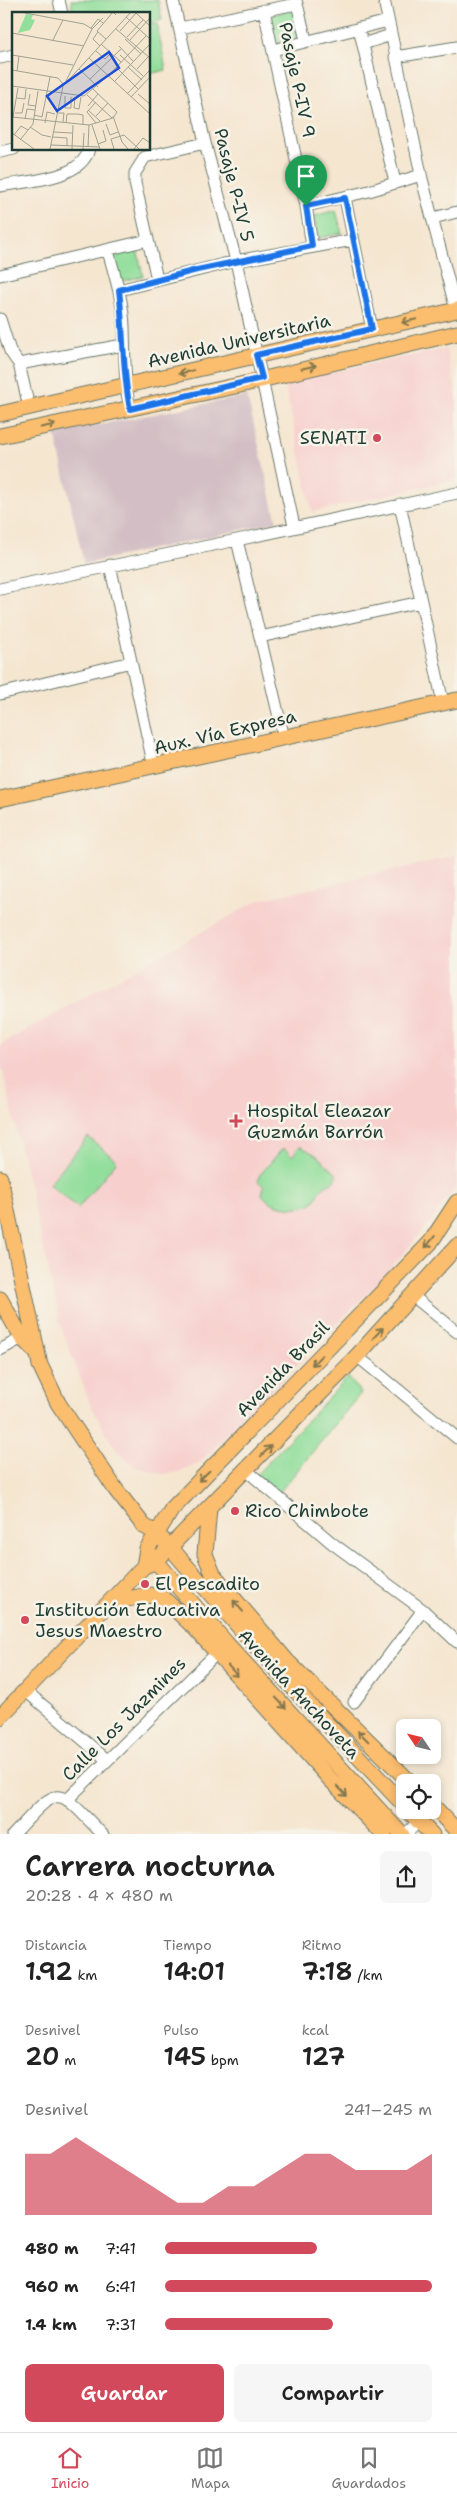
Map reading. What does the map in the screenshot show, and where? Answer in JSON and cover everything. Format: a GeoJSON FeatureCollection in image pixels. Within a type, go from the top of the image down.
{"type":"FeatureCollection","features":[{"type":"Feature","properties":{"kind":"main road","name":"Avenida Universitaria"},"geometry":{"type":"LineString","coordinates":[[0,414],[372,329],[455,308]]}},
{"type":"Feature","properties":{"kind":"main road"},"geometry":{"type":"LineString","coordinates":[[0,436],[456,336],[455,308]]}},
{"type":"Feature","properties":{"kind":"main road","name":"Aux. Vía Expresa"},"geometry":{"type":"LineString","coordinates":[[0,799],[450,702]]}},
{"type":"Feature","properties":{"kind":"main road","name":"Avenida Anchoveta"},"geometry":{"type":"LineString","coordinates":[[0,1178],[36,1352],[58,1403],[116,1490],[150,1530],[170,1547],[278,1672],[396,1797]]}},
{"type":"Feature","properties":{"kind":"main road","name":"Avenida Brasil"},"geometry":{"type":"LineString","coordinates":[[150,1530],[430,1243],[457,1202]]}},
{"type":"Feature","properties":{"kind":"main road"},"geometry":{"type":"LineString","coordinates":[[0,1717],[111,1602],[149,1559],[170,1547],[357,1356],[457,1246]]}},
{"type":"Feature","properties":{"kind":"main road"},"geometry":{"type":"LineString","coordinates":[[0,1299],[22,1338],[36,1352]]}},
{"type":"Feature","properties":{"kind":"main road"},"geometry":{"type":"LineString","coordinates":[[209,1508],[205,1554],[213,1574],[287,1661],[402,1774]]}},
{"type":"Feature","properties":{"kind":"main road"},"geometry":{"type":"LineString","coordinates":[[149,1559],[150,1530]]}},
{"type":"Feature","properties":{"kind":"main road","name":"Avenida Anchoveta"},"geometry":{"type":"LineString","coordinates":[[149,1559],[222,1648],[404,1834]]}},
{"type":"Feature","properties":{"kind":"main road"},"geometry":{"type":"LineString","coordinates":[[111,1602],[149,1595],[164,1599],[222,1648],[330,1779],[384,1834]]}},
{"type":"Feature","properties":{"kind":"main road"},"geometry":{"type":"LineString","coordinates":[[441,1816],[457,1831]]}},
{"type":"Feature","properties":{"kind":"main road"},"geometry":{"type":"LineString","coordinates":[[418,1819],[432,1834]]}},
{"type":"Feature","properties":{"kind":"street","name":"Pasaje P-IV 5"},"geometry":{"type":"LineString","coordinates":[[173,0],[205,142],[236,261],[294,526]]}},
{"type":"Feature","properties":{"kind":"street"},"geometry":{"type":"LineString","coordinates":[[384,0],[421,175],[455,308]]}},
{"type":"Feature","properties":{"kind":"street"},"geometry":{"type":"LineString","coordinates":[[180,28],[296,2],[306,40]]}},
{"type":"Feature","properties":{"kind":"street","name":"Pasaje P-IV 9"},"geometry":{"type":"LineString","coordinates":[[264,10],[306,206],[312,246]]}},
{"type":"Feature","properties":{"kind":"street"},"geometry":{"type":"LineString","coordinates":[[273,50],[306,40],[388,21]]}},
{"type":"Feature","properties":{"kind":"street"},"geometry":{"type":"LineString","coordinates":[[358,28],[395,182]]}},
{"type":"Feature","properties":{"kind":"street"},"geometry":{"type":"LineString","coordinates":[[363,44],[390,35]]}},
{"type":"Feature","properties":{"kind":"street"},"geometry":{"type":"LineString","coordinates":[[396,57],[457,47]]}},
{"type":"Feature","properties":{"kind":"street"},"geometry":{"type":"LineString","coordinates":[[157,279],[135,183],[135,173],[145,157],[205,142]]}},
{"type":"Feature","properties":{"kind":"street"},"geometry":{"type":"LineString","coordinates":[[0,186],[66,173],[78,167],[84,161],[89,150]]}},
{"type":"Feature","properties":{"kind":"street"},"geometry":{"type":"LineString","coordinates":[[306,206],[345,198],[421,175]]}},
{"type":"Feature","properties":{"kind":"street"},"geometry":{"type":"LineString","coordinates":[[345,198],[372,329]]}},
{"type":"Feature","properties":{"kind":"street"},"geometry":{"type":"LineString","coordinates":[[433,218],[457,212]]}},
{"type":"Feature","properties":{"kind":"street"},"geometry":{"type":"LineString","coordinates":[[0,275],[148,240]]}},
{"type":"Feature","properties":{"kind":"street"},"geometry":{"type":"LineString","coordinates":[[119,290],[157,279],[236,261],[353,240]]}},
{"type":"Feature","properties":{"kind":"street"},"geometry":{"type":"LineString","coordinates":[[108,251],[119,290],[124,327],[125,386],[130,409]]}},
{"type":"Feature","properties":{"kind":"street"},"geometry":{"type":"LineString","coordinates":[[0,319],[10,351],[19,364],[29,407]]}},
{"type":"Feature","properties":{"kind":"street"},"geometry":{"type":"LineString","coordinates":[[19,364],[123,345]]}},
{"type":"Feature","properties":{"kind":"street"},"geometry":{"type":"LineString","coordinates":[[0,589],[457,493]]}},
{"type":"Feature","properties":{"kind":"street"},"geometry":{"type":"LineString","coordinates":[[400,504],[420,602],[450,702]]}},
{"type":"Feature","properties":{"kind":"street"},"geometry":{"type":"LineString","coordinates":[[237,540],[284,738]]}},
{"type":"Feature","properties":{"kind":"street"},"geometry":{"type":"LineString","coordinates":[[110,565],[154,767]]}},
{"type":"Feature","properties":{"kind":"street"},"geometry":{"type":"LineString","coordinates":[[260,637],[420,602]]}},
{"type":"Feature","properties":{"kind":"street"},"geometry":{"type":"LineString","coordinates":[[0,694],[131,662]]}},
{"type":"Feature","properties":{"kind":"street"},"geometry":{"type":"LineString","coordinates":[[413,1296],[457,1332]]}},
{"type":"Feature","properties":{"kind":"street"},"geometry":{"type":"LineString","coordinates":[[0,1350],[22,1338]]}},
{"type":"Feature","properties":{"kind":"street"},"geometry":{"type":"LineString","coordinates":[[357,1356],[457,1438]]}},
{"type":"Feature","properties":{"kind":"street"},"geometry":{"type":"LineString","coordinates":[[246,1470],[332,1543],[423,1610],[457,1642]]}},
{"type":"Feature","properties":{"kind":"street"},"geometry":{"type":"LineString","coordinates":[[354,1702],[423,1610]]}},
{"type":"Feature","properties":{"kind":"street","name":"Calle Los Jazmines"},"geometry":{"type":"LineString","coordinates":[[68,1799],[222,1648]]}},
{"type":"Feature","properties":{"kind":"street"},"geometry":{"type":"LineString","coordinates":[[26,1690],[106,1760]]}},
{"type":"Feature","properties":{"kind":"street"},"geometry":{"type":"LineString","coordinates":[[13,1834],[50,1796],[68,1799],[103,1834]]}},
{"type":"Feature","properties":{"kind":"street"},"geometry":{"type":"LineString","coordinates":[[404,1834],[412,1819]]}},
{"type":"Feature","properties":{"kind":"shaded area","name":"SENATI"},"geometry":{"type":"Polygon","coordinates":[[[446,349],[457,397],[457,479],[312,512],[284,381],[446,349]]]}},
{"type":"Feature","properties":{"kind":"shaded area"},"geometry":{"type":"Polygon","coordinates":[[[247,396],[277,522],[84,564],[55,433],[247,396]]]}},
{"type":"Feature","properties":{"kind":"shaded area","name":"Hospital Eleazar Guzmán Barrón"},"geometry":{"type":"Polygon","coordinates":[[[457,856],[457,1185],[435,1216],[382,1279],[199,1463],[180,1472],[162,1474],[136,1467],[124,1458],[110,1440],[90,1404],[61,1326],[0,1058],[0,1045],[259,900],[457,856]]]}},
{"type":"Feature","properties":{"kind":"green space"},"geometry":{"type":"Polygon","coordinates":[[[71,0],[158,0],[162,20],[150,23],[150,12],[73,12],[71,0]]]}},
{"type":"Feature","properties":{"kind":"green space"},"geometry":{"type":"Polygon","coordinates":[[[294,9],[300,38],[275,44],[268,16],[294,9]]]}},
{"type":"Feature","properties":{"kind":"green space"},"geometry":{"type":"Polygon","coordinates":[[[157,24],[166,70],[150,74],[150,25],[157,24]]]}},
{"type":"Feature","properties":{"kind":"green space"},"geometry":{"type":"Polygon","coordinates":[[[336,210],[342,233],[319,238],[314,216],[336,210]]]}},
{"type":"Feature","properties":{"kind":"green space"},"geometry":{"type":"Polygon","coordinates":[[[137,248],[143,276],[119,282],[113,255],[137,248]]]}},
{"type":"Feature","properties":{"kind":"green space"},"geometry":{"type":"Polygon","coordinates":[[[88,1137],[117,1161],[78,1208],[49,1184],[88,1137]]]}},
{"type":"Feature","properties":{"kind":"green space"},"geometry":{"type":"Polygon","coordinates":[[[300,1146],[316,1155],[336,1173],[336,1179],[323,1187],[314,1202],[299,1207],[285,1207],[266,1199],[262,1194],[264,1187],[258,1181],[259,1176],[283,1148],[292,1156],[300,1146]]]}},
{"type":"Feature","properties":{"kind":"green space"},"geometry":{"type":"Polygon","coordinates":[[[348,1377],[361,1393],[278,1494],[256,1475],[348,1377]]]}},
{"type":"Feature","properties":{"kind":"place","name":"SENATI"},"geometry":{"type":"Point","coordinates":[377,438]}},
{"type":"Feature","properties":{"kind":"place","name":"Hospital Eleazar Guzmán Barrón"},"geometry":{"type":"Point","coordinates":[236,1121]}},
{"type":"Feature","properties":{"kind":"place","name":"Rico Chimbote"},"geometry":{"type":"Point","coordinates":[235,1511]}},
{"type":"Feature","properties":{"kind":"place","name":"El Pescadito"},"geometry":{"type":"Point","coordinates":[145,1584]}},
{"type":"Feature","properties":{"kind":"place","name":"Institución Educativa Jesus Maestro"},"geometry":{"type":"Point","coordinates":[25,1620]}},
{"type":"Feature","properties":{"kind":"route"},"geometry":{"type":"LineString","coordinates":[[345,198],[372,329],[256,355],[262,378],[240,385],[130,409],[125,386],[124,327],[119,290],[157,279],[312,246],[306,206],[345,198]]}}]}
